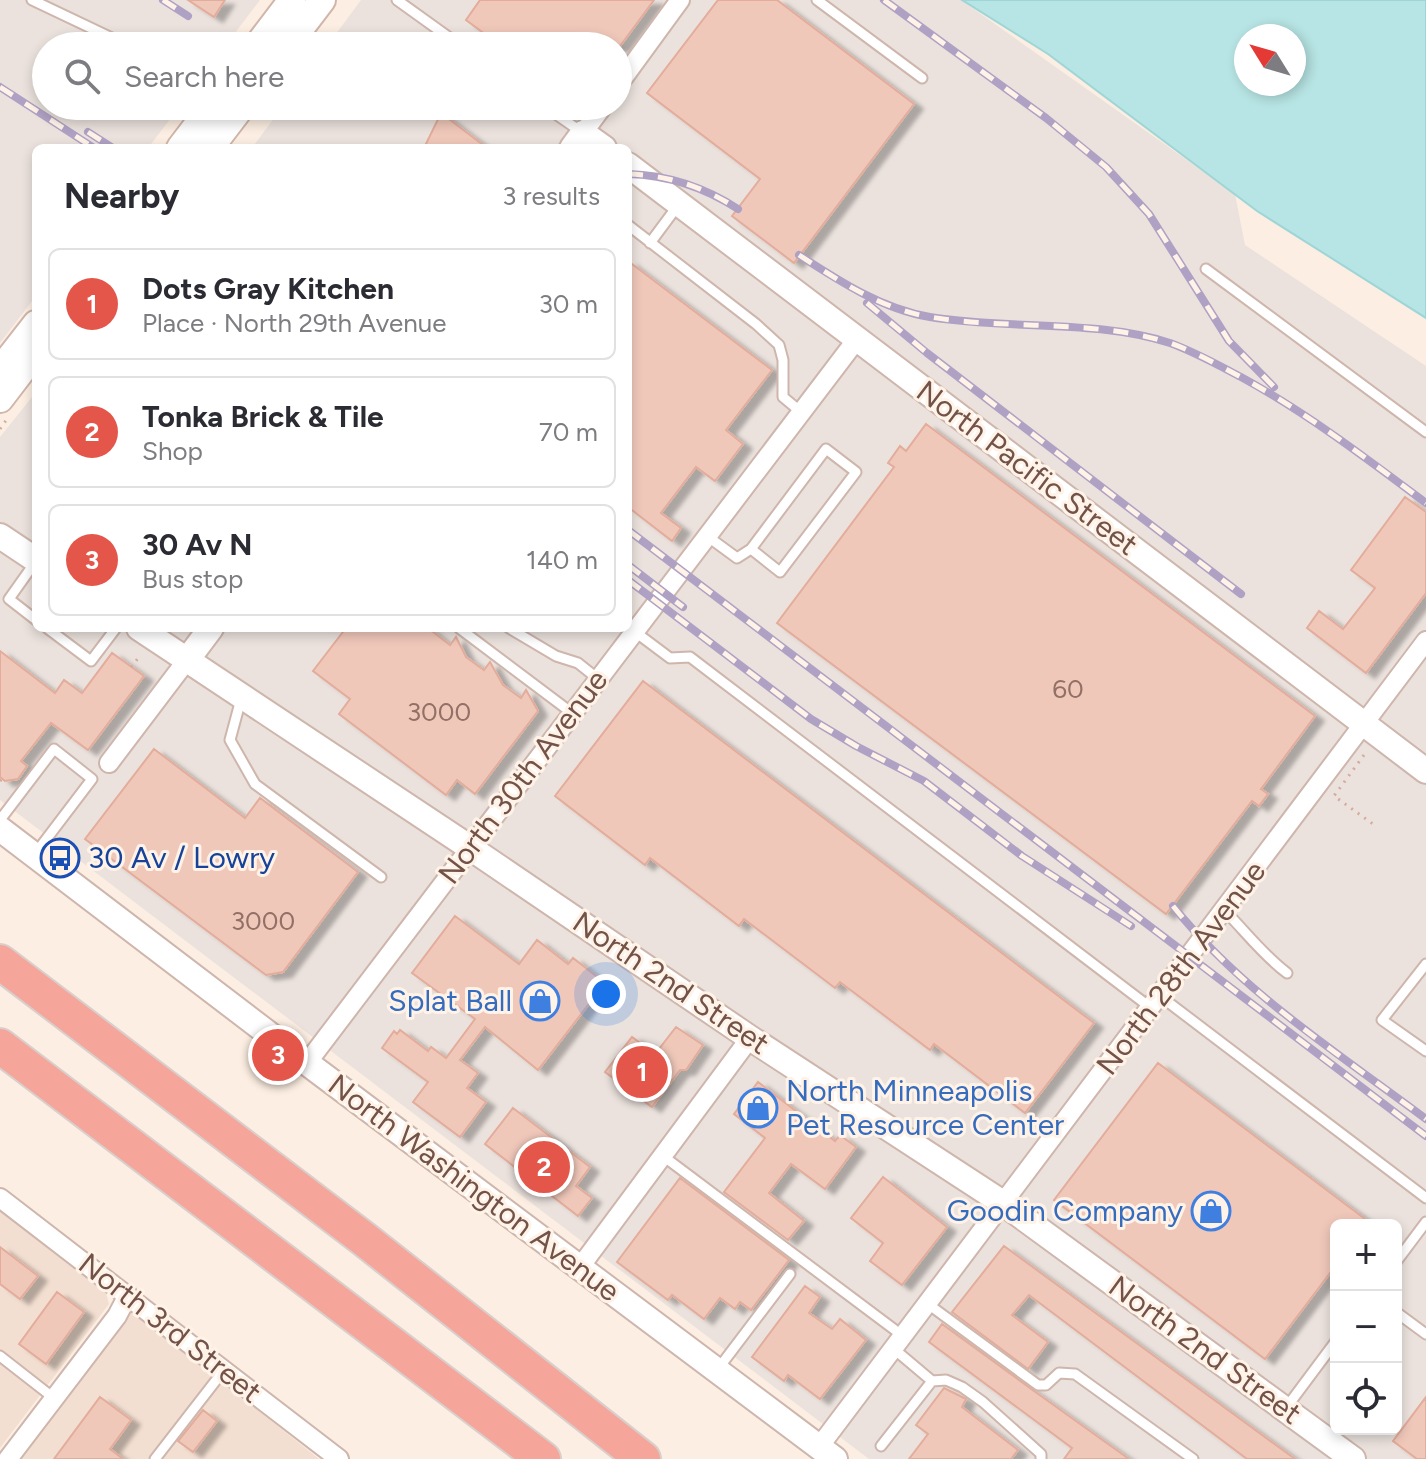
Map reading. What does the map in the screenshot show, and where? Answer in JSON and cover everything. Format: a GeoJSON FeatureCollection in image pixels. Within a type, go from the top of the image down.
{"type":"FeatureCollection","features":[{"type":"Feature","properties":{"kind":"highway"},"geometry":{"type":"LineString","coordinates":[[0,962],[364,1239],[643,1459]]}},
{"type":"Feature","properties":{"kind":"highway"},"geometry":{"type":"LineString","coordinates":[[0,1046],[543,1459]]}},
{"type":"Feature","properties":{"kind":"main road"},"geometry":{"type":"LineString","coordinates":[[268,32],[292,0]]}},
{"type":"Feature","properties":{"kind":"main road"},"geometry":{"type":"LineString","coordinates":[[298,32],[322,0]]}},
{"type":"Feature","properties":{"kind":"main road"},"geometry":{"type":"LineString","coordinates":[[183,144],[201,120]]}},
{"type":"Feature","properties":{"kind":"main road"},"geometry":{"type":"LineString","coordinates":[[213,144],[231,120]]}},
{"type":"Feature","properties":{"kind":"main road"},"geometry":{"type":"LineString","coordinates":[[0,371],[32,329]]}},
{"type":"Feature","properties":{"kind":"main road"},"geometry":{"type":"LineString","coordinates":[[1,417],[32,359]]}},
{"type":"Feature","properties":{"kind":"street"},"geometry":{"type":"LineString","coordinates":[[632,66],[680,0]]}},
{"type":"Feature","properties":{"kind":"street"},"geometry":{"type":"LineString","coordinates":[[577,140],[592,120]]}},
{"type":"Feature","properties":{"kind":"street","name":"North Pacific Street"},"geometry":{"type":"LineString","coordinates":[[634,173],[1426,771]]}},
{"type":"Feature","properties":{"kind":"street","name":"North 30th Avenue"},"geometry":{"type":"LineString","coordinates":[[307,1063],[857,339]]}},
{"type":"Feature","properties":{"kind":"street"},"geometry":{"type":"LineString","coordinates":[[0,536],[32,557]]}},
{"type":"Feature","properties":{"kind":"street","name":"North 2nd Street"},"geometry":{"type":"LineString","coordinates":[[145,632],[750,1038],[1003,1203],[1353,1459]]}},
{"type":"Feature","properties":{"kind":"street"},"geometry":{"type":"LineString","coordinates":[[109,763],[208,632]]}},
{"type":"Feature","properties":{"kind":"street","name":"North 28th Avenue"},"geometry":{"type":"LineString","coordinates":[[827,1453],[899,1342],[1426,641]]}},
{"type":"Feature","properties":{"kind":"street","name":"North Washington Avenue"},"geometry":{"type":"LineString","coordinates":[[0,829],[827,1453]]}},
{"type":"Feature","properties":{"kind":"street"},"geometry":{"type":"LineString","coordinates":[[580,1267],[750,1038]]}},
{"type":"Feature","properties":{"kind":"street","name":"North 3rd Street"},"geometry":{"type":"LineString","coordinates":[[0,1198],[339,1459]]}},
{"type":"Feature","properties":{"kind":"street"},"geometry":{"type":"LineString","coordinates":[[8,1459],[117,1316],[128,1295]]}},
{"type":"Feature","properties":{"kind":"lane"},"geometry":{"type":"LineString","coordinates":[[32,0],[99,32]]}},
{"type":"Feature","properties":{"kind":"lane"},"geometry":{"type":"LineString","coordinates":[[397,0],[442,32]]}},
{"type":"Feature","properties":{"kind":"lane"},"geometry":{"type":"LineString","coordinates":[[817,0],[922,78]]}},
{"type":"Feature","properties":{"kind":"lane"},"geometry":{"type":"LineString","coordinates":[[558,120],[577,140]]}},
{"type":"Feature","properties":{"kind":"lane"},"geometry":{"type":"LineString","coordinates":[[650,243],[679,204]]}},
{"type":"Feature","properties":{"kind":"lane"},"geometry":{"type":"LineString","coordinates":[[632,228],[779,345],[783,360],[783,397],[801,412]]}},
{"type":"Feature","properties":{"kind":"lane"},"geometry":{"type":"LineString","coordinates":[[1206,269],[1426,432]]}},
{"type":"Feature","properties":{"kind":"lane"},"geometry":{"type":"LineString","coordinates":[[707,536],[737,558],[751,549],[826,449],[856,472],[780,572],[751,549]]}},
{"type":"Feature","properties":{"kind":"lane"},"geometry":{"type":"LineString","coordinates":[[32,566],[9,599],[32,617]]}},
{"type":"Feature","properties":{"kind":"lane"},"geometry":{"type":"LineString","coordinates":[[634,631],[670,658],[690,657],[1155,1002],[1426,1198]]}},
{"type":"Feature","properties":{"kind":"lane"},"geometry":{"type":"LineString","coordinates":[[52,632],[91,661],[113,632]]}},
{"type":"Feature","properties":{"kind":"lane"},"geometry":{"type":"LineString","coordinates":[[464,632],[572,713]]}},
{"type":"Feature","properties":{"kind":"lane"},"geometry":{"type":"LineString","coordinates":[[516,632],[556,656],[578,663],[598,679]]}},
{"type":"Feature","properties":{"kind":"lane"},"geometry":{"type":"LineString","coordinates":[[242,696],[230,740],[255,784],[381,877]]}},
{"type":"Feature","properties":{"kind":"lane"},"geometry":{"type":"LineString","coordinates":[[0,820],[54,749],[92,779],[35,854]]}},
{"type":"Feature","properties":{"kind":"lane"},"geometry":{"type":"LineString","coordinates":[[1225,911],[1259,946],[1265,957],[1287,973]]}},
{"type":"Feature","properties":{"kind":"lane"},"geometry":{"type":"LineString","coordinates":[[1426,964],[1382,1020],[1426,1051]]}},
{"type":"Feature","properties":{"kind":"lane"},"geometry":{"type":"LineString","coordinates":[[663,1156],[899,1342],[932,1381]]}},
{"type":"Feature","properties":{"kind":"lane"},"geometry":{"type":"LineString","coordinates":[[1402,1254],[1426,1222]]}},
{"type":"Feature","properties":{"kind":"lane"},"geometry":{"type":"LineString","coordinates":[[718,1369],[790,1274]]}},
{"type":"Feature","properties":{"kind":"lane"},"geometry":{"type":"LineString","coordinates":[[928,1304],[1038,1385],[1046,1385],[1059,1373],[1075,1374],[1193,1459]]}},
{"type":"Feature","properties":{"kind":"lane"},"geometry":{"type":"LineString","coordinates":[[1402,1316],[1426,1334]]}},
{"type":"Feature","properties":{"kind":"lane"},"geometry":{"type":"LineString","coordinates":[[1286,1408],[1330,1349]]}},
{"type":"Feature","properties":{"kind":"lane"},"geometry":{"type":"LineString","coordinates":[[0,1356],[55,1399]]}},
{"type":"Feature","properties":{"kind":"lane"},"geometry":{"type":"LineString","coordinates":[[155,1459],[224,1369]]}},
{"type":"Feature","properties":{"kind":"lane"},"geometry":{"type":"LineString","coordinates":[[881,1446],[932,1381],[946,1380],[983,1402],[1041,1454],[1041,1459]]}},
{"type":"Feature","properties":{"kind":"path"},"geometry":{"type":"LineString","coordinates":[[131,667],[140,656]]}},
{"type":"Feature","properties":{"kind":"path"},"geometry":{"type":"LineString","coordinates":[[1364,755],[1334,796],[1373,824]]}},
{"type":"Feature","properties":{"kind":"shaded area"},"geometry":{"type":"Polygon","coordinates":[[[0,0],[260,0],[236,32],[32,32],[32,120],[169,120],[151,144],[32,144],[32,301],[0,343],[0,0]]]}},
{"type":"Feature","properties":{"kind":"shaded area"},"geometry":{"type":"Polygon","coordinates":[[[361,0],[961,0],[1235,194],[1245,245],[1426,366],[1426,1459],[869,1459],[0,800],[0,437],[32,397],[32,632],[632,632],[632,144],[255,144],[273,120],[632,120],[632,32],[337,32],[361,0]]]}},
{"type":"Feature","properties":{"kind":"shaded area"},"geometry":{"type":"Polygon","coordinates":[[[0,1212],[106,1293],[109,1304],[0,1448],[0,1212]]]}},
{"type":"Feature","properties":{"kind":"shaded area"},"geometry":{"type":"Polygon","coordinates":[[[129,1311],[134,1312],[319,1459],[18,1459],[129,1311]]]}},
{"type":"Feature","properties":{"kind":"water"},"geometry":{"type":"Polygon","coordinates":[[[962,0],[1426,0],[1426,318],[1257,211],[1048,54],[962,0]]]}},
{"type":"Feature","properties":{"kind":"building"},"geometry":{"type":"Polygon","coordinates":[[[188,0],[225,0],[214,17],[188,0]]]}},
{"type":"Feature","properties":{"kind":"building"},"geometry":{"type":"Polygon","coordinates":[[[480,0],[654,0],[630,32],[482,32],[466,20],[480,0]]]}},
{"type":"Feature","properties":{"kind":"building"},"geometry":{"type":"Polygon","coordinates":[[[718,0],[777,0],[914,104],[794,263],[732,216],[760,179],[647,93],[718,0]]]}},
{"type":"Feature","properties":{"kind":"building"},"geometry":{"type":"Polygon","coordinates":[[[438,120],[450,120],[482,144],[426,144],[438,120]]]}},
{"type":"Feature","properties":{"kind":"building"},"geometry":{"type":"Polygon","coordinates":[[[632,264],[772,370],[726,430],[743,444],[715,481],[696,467],[661,513],[681,528],[672,541],[632,510],[632,264]]]}},
{"type":"Feature","properties":{"kind":"building"},"geometry":{"type":"Polygon","coordinates":[[[926,424],[1315,716],[1261,789],[1268,794],[1259,806],[1252,801],[1166,914],[777,623],[894,467],[888,463],[900,446],[906,451],[926,424]]]}},
{"type":"Feature","properties":{"kind":"building"},"geometry":{"type":"Polygon","coordinates":[[[1405,497],[1426,512],[1426,593],[1366,673],[1307,628],[1319,611],[1343,629],[1375,588],[1351,570],[1405,497]]]}},
{"type":"Feature","properties":{"kind":"building"},"geometry":{"type":"Polygon","coordinates":[[[343,632],[433,632],[450,645],[456,637],[466,657],[484,670],[490,662],[503,685],[521,698],[526,690],[538,711],[475,794],[457,780],[446,795],[339,714],[350,699],[313,671],[343,632]]]}},
{"type":"Feature","properties":{"kind":"building"},"geometry":{"type":"Polygon","coordinates":[[[0,651],[55,693],[64,680],[82,693],[112,653],[144,676],[88,750],[51,723],[21,761],[27,766],[18,779],[5,781],[0,777],[0,651]]]}},
{"type":"Feature","properties":{"kind":"building"},"geometry":{"type":"Polygon","coordinates":[[[643,681],[1094,1023],[1025,1113],[934,1044],[930,1050],[840,982],[835,988],[744,919],[739,926],[650,858],[645,865],[555,796],[643,681]]]}},
{"type":"Feature","properties":{"kind":"building"},"geometry":{"type":"Polygon","coordinates":[[[154,749],[245,818],[260,798],[358,872],[283,972],[266,975],[85,839],[154,749]]]}},
{"type":"Feature","properties":{"kind":"building"},"geometry":{"type":"Polygon","coordinates":[[[455,916],[519,964],[537,940],[568,964],[573,958],[605,983],[538,1070],[485,1027],[460,1060],[478,1073],[467,1088],[486,1102],[460,1137],[413,1102],[428,1082],[382,1048],[394,1031],[397,1034],[400,1030],[428,1051],[431,1047],[446,1058],[475,1019],[412,973],[455,916]]]}},
{"type":"Feature","properties":{"kind":"building"},"geometry":{"type":"Polygon","coordinates":[[[676,1027],[703,1045],[686,1070],[680,1070],[652,1107],[605,1072],[632,1037],[655,1054],[676,1027]]]}},
{"type":"Feature","properties":{"kind":"building","name":"Goodin Company"},"geometry":{"type":"Polygon","coordinates":[[[1158,1063],[1365,1219],[1330,1219],[1330,1273],[1265,1359],[1054,1200],[1158,1063]]]}},
{"type":"Feature","properties":{"kind":"building"},"geometry":{"type":"Polygon","coordinates":[[[758,1082],[835,1141],[840,1135],[856,1147],[825,1189],[791,1164],[769,1193],[804,1221],[788,1240],[724,1192],[765,1138],[734,1114],[758,1082]]]}},
{"type":"Feature","properties":{"kind":"building"},"geometry":{"type":"Polygon","coordinates":[[[513,1108],[590,1167],[576,1186],[592,1198],[578,1216],[485,1144],[513,1108]]]}},
{"type":"Feature","properties":{"kind":"building"},"geometry":{"type":"Polygon","coordinates":[[[883,1177],[947,1227],[902,1285],[870,1261],[883,1243],[851,1218],[883,1177]]]}},
{"type":"Feature","properties":{"kind":"building"},"geometry":{"type":"Polygon","coordinates":[[[680,1178],[789,1260],[751,1310],[740,1302],[735,1309],[720,1298],[704,1319],[672,1295],[668,1300],[617,1262],[680,1178]]]}},
{"type":"Feature","properties":{"kind":"building"},"geometry":{"type":"Polygon","coordinates":[[[1004,1246],[1295,1459],[1247,1459],[1029,1295],[1012,1315],[1048,1342],[1028,1369],[952,1312],[1004,1246]]]}},
{"type":"Feature","properties":{"kind":"building"},"geometry":{"type":"Polygon","coordinates":[[[0,1247],[38,1276],[20,1299],[0,1284],[0,1247]]]}},
{"type":"Feature","properties":{"kind":"building"},"geometry":{"type":"Polygon","coordinates":[[[805,1286],[820,1297],[809,1313],[832,1329],[840,1319],[866,1340],[820,1399],[788,1375],[784,1381],[752,1357],[805,1286]]]}},
{"type":"Feature","properties":{"kind":"building"},"geometry":{"type":"Polygon","coordinates":[[[57,1292],[84,1312],[46,1364],[19,1344],[57,1292]]]}},
{"type":"Feature","properties":{"kind":"building"},"geometry":{"type":"Polygon","coordinates":[[[942,1324],[1129,1459],[1064,1459],[1072,1448],[929,1342],[942,1324]]]}},
{"type":"Feature","properties":{"kind":"building"},"geometry":{"type":"Polygon","coordinates":[[[944,1388],[966,1399],[962,1407],[1018,1450],[1011,1459],[909,1459],[928,1434],[916,1425],[944,1388]]]}},
{"type":"Feature","properties":{"kind":"building"},"geometry":{"type":"Polygon","coordinates":[[[100,1397],[131,1420],[110,1449],[123,1459],[54,1459],[100,1397]]]}},
{"type":"Feature","properties":{"kind":"building"},"geometry":{"type":"Polygon","coordinates":[[[1426,1397],[1426,1459],[1417,1459],[1393,1441],[1398,1435],[1402,1435],[1402,1429],[1426,1397]]]}},
{"type":"Feature","properties":{"kind":"building"},"geometry":{"type":"Polygon","coordinates":[[[203,1410],[217,1421],[193,1452],[178,1441],[203,1410]]]}},
{"type":"Feature","properties":{"kind":"railway"},"geometry":{"type":"LineString","coordinates":[[163,0],[188,16]]}},
{"type":"Feature","properties":{"kind":"railway"},"geometry":{"type":"LineString","coordinates":[[884,0],[1046,118],[1106,167],[1149,214],[1229,341],[1274,387]]}},
{"type":"Feature","properties":{"kind":"railway"},"geometry":{"type":"LineString","coordinates":[[0,87],[32,108]]}},
{"type":"Feature","properties":{"kind":"railway"},"geometry":{"type":"LineString","coordinates":[[51,120],[88,144]]}},
{"type":"Feature","properties":{"kind":"railway"},"geometry":{"type":"LineString","coordinates":[[88,132],[107,144]]}},
{"type":"Feature","properties":{"kind":"railway"},"geometry":{"type":"LineString","coordinates":[[632,174],[685,184],[712,194],[738,209]]}},
{"type":"Feature","properties":{"kind":"railway"},"geometry":{"type":"LineString","coordinates":[[799,255],[862,293],[912,313],[960,321],[1112,331],[1170,343],[1241,377],[1289,406],[1426,503]]}},
{"type":"Feature","properties":{"kind":"railway"},"geometry":{"type":"LineString","coordinates":[[867,303],[927,353],[1241,594]]}},
{"type":"Feature","properties":{"kind":"railway"},"geometry":{"type":"LineString","coordinates":[[632,533],[1426,1136]]}},
{"type":"Feature","properties":{"kind":"railway"},"geometry":{"type":"LineString","coordinates":[[632,568],[683,607]]}},
{"type":"Feature","properties":{"kind":"railway"},"geometry":{"type":"LineString","coordinates":[[632,583],[811,719],[924,781],[1022,856],[1131,926]]}},
{"type":"Feature","properties":{"kind":"railway"},"geometry":{"type":"LineString","coordinates":[[1173,906],[1200,937],[1260,994],[1426,1119]]}},
{"type":"Feature","properties":{"kind":"place","name":"30 Av / Lowry"},"geometry":{"type":"Point","coordinates":[60,858]}},
{"type":"Feature","properties":{"kind":"place","name":"Splat Ball"},"geometry":{"type":"Point","coordinates":[540,1001]}},
{"type":"Feature","properties":{"kind":"place","name":"30 Av N"},"geometry":{"type":"Point","coordinates":[278,1055]}},
{"type":"Feature","properties":{"kind":"place","name":"Dots Gray Kitchen"},"geometry":{"type":"Point","coordinates":[642,1072]}},
{"type":"Feature","properties":{"kind":"place","name":"North Minneapolis Pet Resource Center"},"geometry":{"type":"Point","coordinates":[758,1108]}},
{"type":"Feature","properties":{"kind":"place","name":"Tonka Brick & Tile"},"geometry":{"type":"Point","coordinates":[544,1167]}},
{"type":"Feature","properties":{"kind":"place","name":"Goodin Company"},"geometry":{"type":"Point","coordinates":[1211,1211]}}]}
